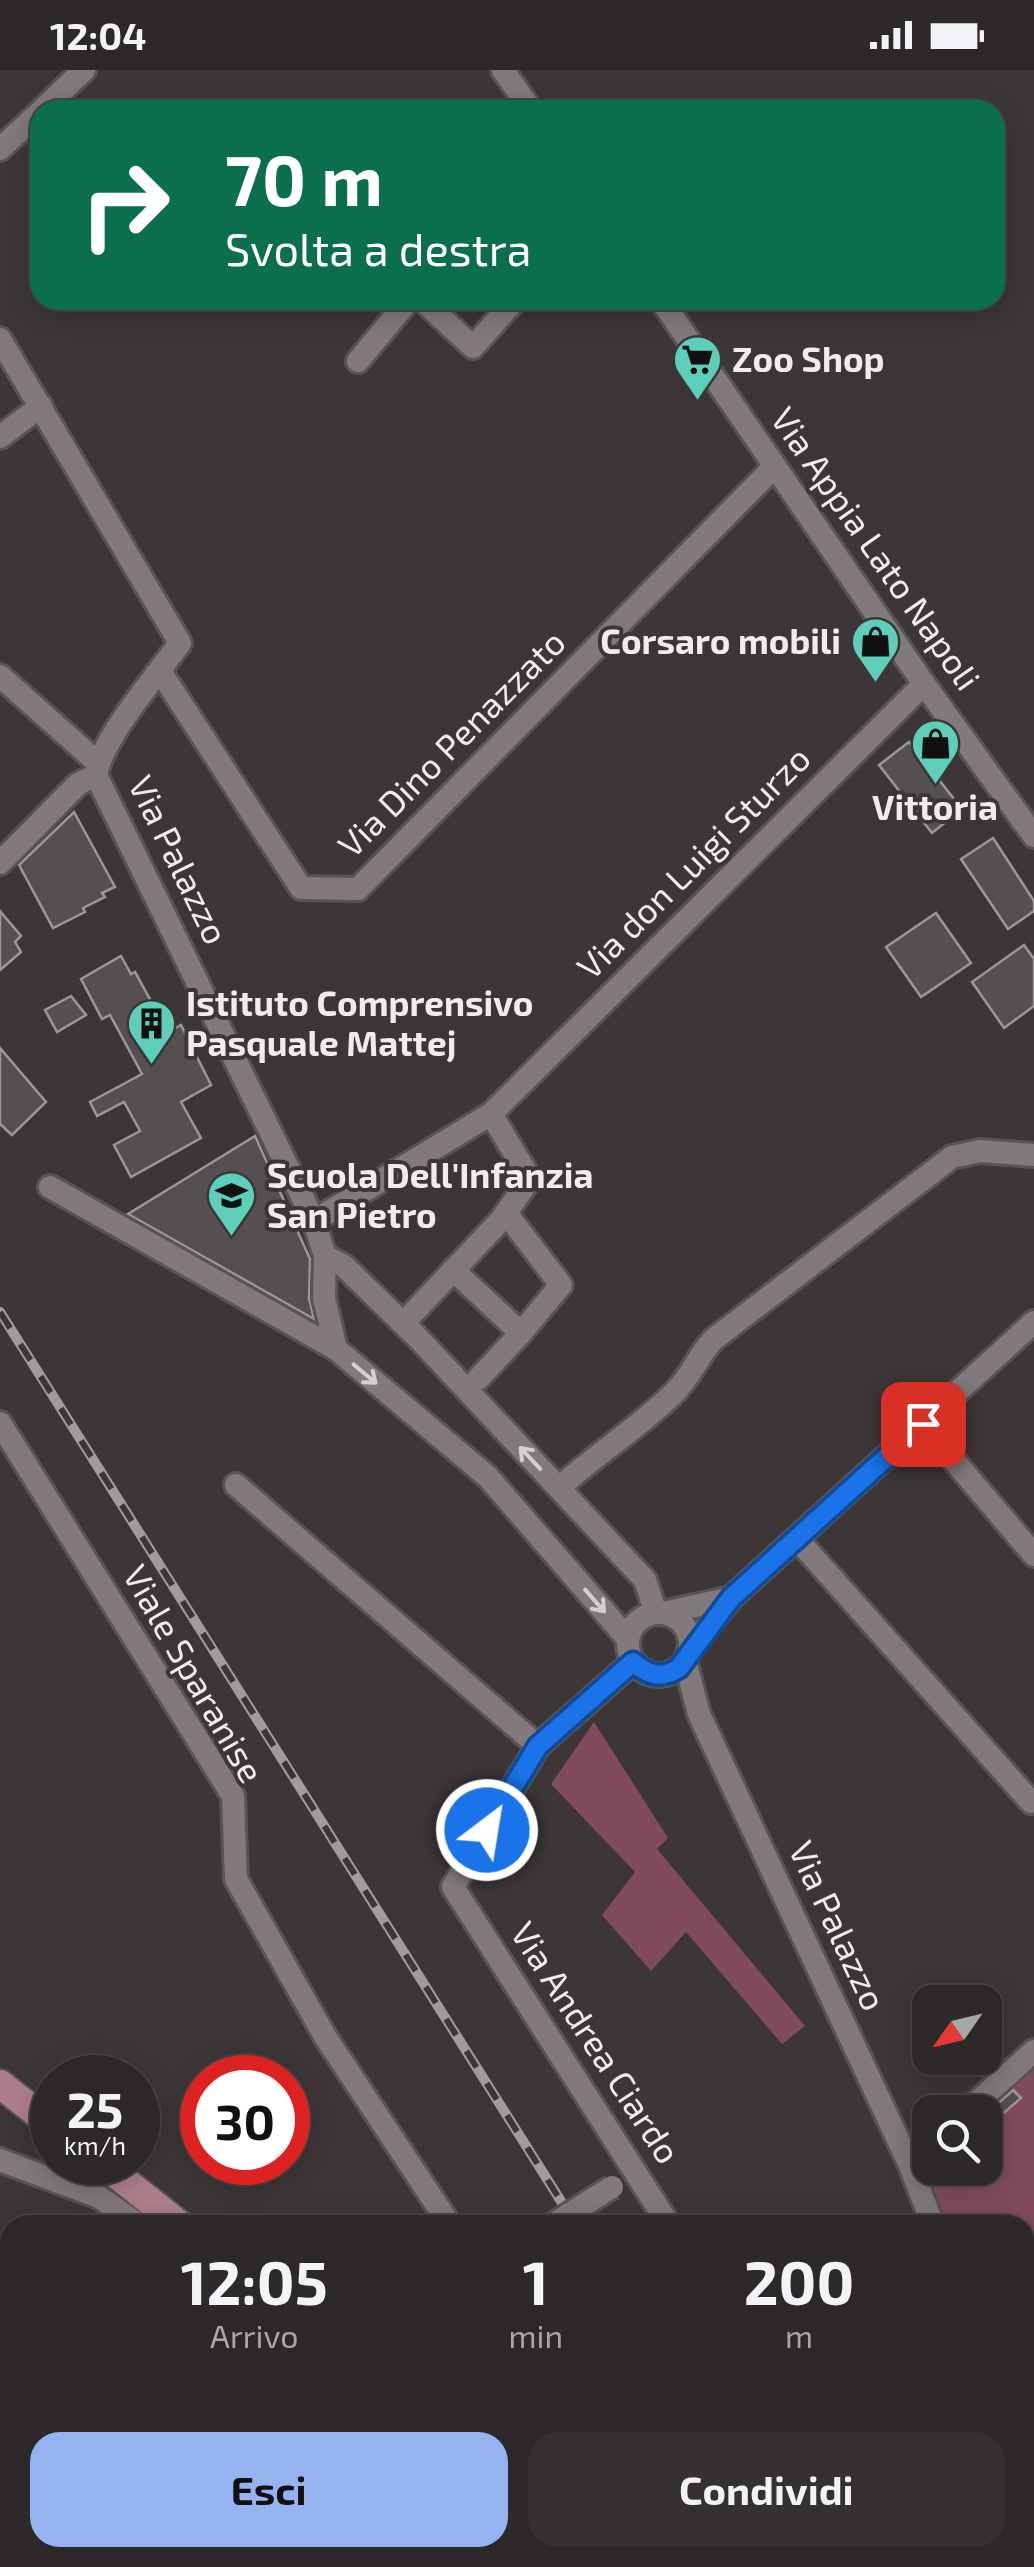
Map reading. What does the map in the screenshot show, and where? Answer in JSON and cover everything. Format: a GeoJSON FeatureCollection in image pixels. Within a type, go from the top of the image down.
{"type":"FeatureCollection","features":[{"type":"Feature","properties":{"kind":"main road"},"geometry":{"type":"LineString","coordinates":[[0,2084],[30,2107]]}},
{"type":"Feature","properties":{"kind":"main road"},"geometry":{"type":"LineString","coordinates":[[130,2185],[167,2215]]}},
{"type":"Feature","properties":{"kind":"street"},"geometry":{"type":"LineString","coordinates":[[53,100],[84,70]]}},
{"type":"Feature","properties":{"kind":"street"},"geometry":{"type":"LineString","coordinates":[[503,70],[524,100]]}},
{"type":"Feature","properties":{"kind":"street"},"geometry":{"type":"LineString","coordinates":[[0,149],[30,121]]}},
{"type":"Feature","properties":{"kind":"street"},"geometry":{"type":"LineString","coordinates":[[358,361],[401,310]]}},
{"type":"Feature","properties":{"kind":"street"},"geometry":{"type":"LineString","coordinates":[[433,310],[474,347],[507,310]]}},
{"type":"Feature","properties":{"kind":"street","name":"Via Appia Lato Napoli"},"geometry":{"type":"LineString","coordinates":[[668,310],[924,684],[1034,836]]}},
{"type":"Feature","properties":{"kind":"street","name":"Via Palazzo"},"geometry":{"type":"LineString","coordinates":[[0,339],[180,643],[121,725],[97,769],[314,1222],[326,1256]]}},
{"type":"Feature","properties":{"kind":"street"},"geometry":{"type":"LineString","coordinates":[[0,437],[41,406]]}},
{"type":"Feature","properties":{"kind":"street","name":"Via Dino Penazzato"},"geometry":{"type":"LineString","coordinates":[[160,671],[301,888],[358,889],[775,466]]}},
{"type":"Feature","properties":{"kind":"street"},"geometry":{"type":"LineString","coordinates":[[0,676],[97,769],[0,862]]}},
{"type":"Feature","properties":{"kind":"street","name":"Via don Luigi Sturzo"},"geometry":{"type":"LineString","coordinates":[[314,1222],[491,1114],[924,684]]}},
{"type":"Feature","properties":{"kind":"street"},"geometry":{"type":"LineString","coordinates":[[412,1314],[506,1213],[530,1180],[491,1114]]}},
{"type":"Feature","properties":{"kind":"street"},"geometry":{"type":"LineString","coordinates":[[559,1488],[671,1396],[697,1368],[702,1352],[714,1339],[952,1157],[980,1151],[1034,1155]]}},
{"type":"Feature","properties":{"kind":"street","name":"Via Palazzo"},"geometry":{"type":"LineString","coordinates":[[50,1187],[333,1338],[488,1477],[636,1658],[700,1714]]}},
{"type":"Feature","properties":{"kind":"street"},"geometry":{"type":"LineString","coordinates":[[478,1379],[562,1284],[506,1213]]}},
{"type":"Feature","properties":{"kind":"street"},"geometry":{"type":"LineString","coordinates":[[333,1338],[324,1298],[326,1256],[336,1260],[419,1339],[645,1580],[659,1613],[684,1626],[687,1656]]}},
{"type":"Feature","properties":{"kind":"street"},"geometry":{"type":"LineString","coordinates":[[453,1270],[522,1333]]}},
{"type":"Feature","properties":{"kind":"street"},"geometry":{"type":"LineString","coordinates":[[333,1338],[339,1309],[350,1300],[378,1302]]}},
{"type":"Feature","properties":{"kind":"street"},"geometry":{"type":"LineString","coordinates":[[731,1598],[644,1616],[634,1624],[636,1658],[670,1673],[731,1598],[1034,1322]]}},
{"type":"Feature","properties":{"kind":"street","name":"Viale Sparanise"},"geometry":{"type":"LineString","coordinates":[[0,1424],[233,1796],[236,1878],[326,2038],[443,2215]]}},
{"type":"Feature","properties":{"kind":"street"},"geometry":{"type":"LineString","coordinates":[[923,1424],[1034,1555]]}},
{"type":"Feature","properties":{"kind":"street"},"geometry":{"type":"LineString","coordinates":[[236,1485],[538,1746]]}},
{"type":"Feature","properties":{"kind":"street"},"geometry":{"type":"LineString","coordinates":[[798,1540],[1030,1802]]}},
{"type":"Feature","properties":{"kind":"street","name":"Via Palazzo"},"geometry":{"type":"LineString","coordinates":[[687,1656],[700,1714],[909,2163],[929,2215]]}},
{"type":"Feature","properties":{"kind":"street","name":"Via Andrea Ciardo"},"geometry":{"type":"LineString","coordinates":[[636,1658],[538,1746],[453,1887],[663,2215]]}},
{"type":"Feature","properties":{"kind":"street"},"geometry":{"type":"LineString","coordinates":[[985,2095],[1034,2052]]}},
{"type":"Feature","properties":{"kind":"street"},"geometry":{"type":"LineString","coordinates":[[0,2160],[99,2197],[125,2215]]}},
{"type":"Feature","properties":{"kind":"street"},"geometry":{"type":"LineString","coordinates":[[909,2163],[912,2160]]}},
{"type":"Feature","properties":{"kind":"street"},"geometry":{"type":"LineString","coordinates":[[568,2215],[636,2173]]}},
{"type":"Feature","properties":{"kind":"shaded area"},"geometry":{"type":"Polygon","coordinates":[[[594,1722],[668,1838],[657,1849],[805,2026],[782,2044],[686,1932],[651,1971],[602,1915],[635,1872],[551,1784],[594,1722]]]}},
{"type":"Feature","properties":{"kind":"shaded area"},"geometry":{"type":"Polygon","coordinates":[[[1034,2063],[1034,2215],[944,2215],[931,2185],[1002,2185],[1002,2095],[997,2095],[1034,2063]]]}},
{"type":"Feature","properties":{"kind":"building"},"geometry":{"type":"Polygon","coordinates":[[[909,742],[962,809],[932,833],[879,765],[909,742]]]}},
{"type":"Feature","properties":{"kind":"building"},"geometry":{"type":"Polygon","coordinates":[[[74,812],[115,887],[83,908],[85,912],[53,928],[19,865],[74,812]]]}},
{"type":"Feature","properties":{"kind":"building"},"geometry":{"type":"Polygon","coordinates":[[[993,838],[1034,901],[1034,911],[1008,929],[961,859],[993,838]]]}},
{"type":"Feature","properties":{"kind":"building"},"geometry":{"type":"Polygon","coordinates":[[[0,911],[21,936],[15,942],[21,952],[0,970],[0,911]]]}},
{"type":"Feature","properties":{"kind":"building"},"geometry":{"type":"Polygon","coordinates":[[[936,913],[971,963],[921,997],[886,947],[936,913]]]}},
{"type":"Feature","properties":{"kind":"building"},"geometry":{"type":"Polygon","coordinates":[[[1024,945],[1034,959],[1034,1006],[1004,1028],[972,982],[1024,945]]]}},
{"type":"Feature","properties":{"kind":"building","name":"Istituto Comprensivo Pasquale Mattej"},"geometry":{"type":"Polygon","coordinates":[[[121,956],[131,974],[135,972],[168,1032],[181,1025],[211,1085],[181,1102],[201,1138],[131,1177],[114,1145],[140,1131],[124,1102],[97,1116],[90,1102],[142,1074],[110,1015],[102,1019],[81,979],[121,956]]]}},
{"type":"Feature","properties":{"kind":"building"},"geometry":{"type":"Polygon","coordinates":[[[71,996],[86,1015],[57,1032],[45,1010],[71,996]]]}},
{"type":"Feature","properties":{"kind":"building"},"geometry":{"type":"Polygon","coordinates":[[[0,1048],[46,1102],[12,1135],[0,1124],[0,1048]]]}},
{"type":"Feature","properties":{"kind":"building","name":"Scuola Dell'Infanzia San Pietro"},"geometry":{"type":"Polygon","coordinates":[[[255,1136],[310,1259],[309,1298],[314,1319],[128,1214],[255,1136]]]}},
{"type":"Feature","properties":{"kind":"building"},"geometry":{"type":"Polygon","coordinates":[[[1013,2090],[1021,2098],[1002,2114],[1002,2100],[1013,2090]]]}},
{"type":"Feature","properties":{"kind":"railway"},"geometry":{"type":"LineString","coordinates":[[0,1312],[570,2215]]}},
{"type":"Feature","properties":{"kind":"place","name":"Zoo Shop"},"geometry":{"type":"Point","coordinates":[697,402]}},
{"type":"Feature","properties":{"kind":"place","name":"Corsaro mobili"},"geometry":{"type":"Point","coordinates":[876,684]}},
{"type":"Feature","properties":{"kind":"place","name":"Vittoria"},"geometry":{"type":"Point","coordinates":[935,786]}},
{"type":"Feature","properties":{"kind":"place","name":"Istituto Comprensivo Pasquale Mattej"},"geometry":{"type":"Point","coordinates":[151,1066]}},
{"type":"Feature","properties":{"kind":"place","name":"Scuola Dell'Infanzia San Pietro"},"geometry":{"type":"Point","coordinates":[232,1238]}},
{"type":"Feature","properties":{"kind":"route"},"geometry":{"type":"LineString","coordinates":[[487,1830],[538,1746],[633,1662],[647,1673],[662,1676],[679,1668],[731,1598],[923,1424]]}}]}
